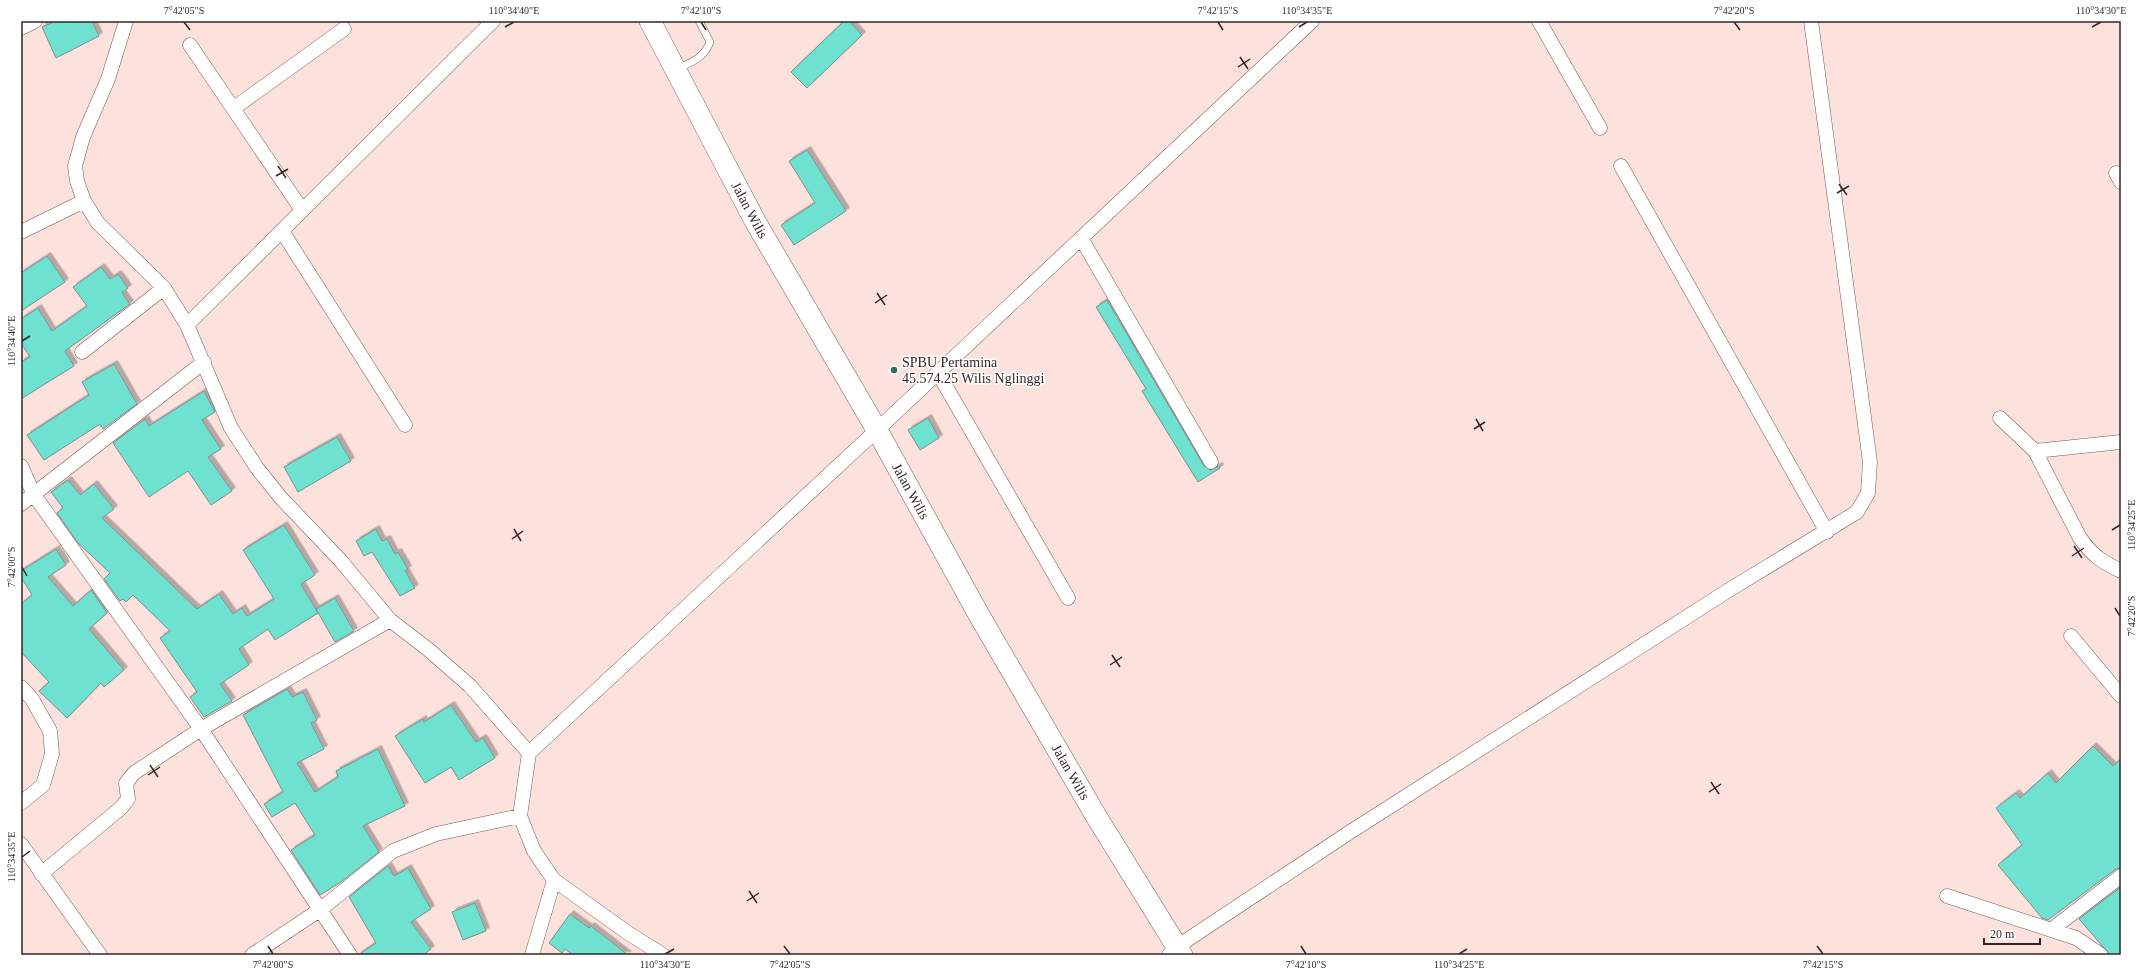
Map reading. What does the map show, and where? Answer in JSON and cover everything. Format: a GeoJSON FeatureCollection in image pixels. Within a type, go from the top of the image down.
{"type":"FeatureCollection","features":[{"type":"Feature","properties":{"kind":"main road","name":"Jalan Wilis"},"geometry":{"type":"LineString","coordinates":[[650,21],[755,221],[877,430],[979,615],[1176,952]]}},
{"type":"Feature","properties":{"kind":"street"},"geometry":{"type":"LineString","coordinates":[[21,28],[35,21]]}},
{"type":"Feature","properties":{"kind":"street"},"geometry":{"type":"LineString","coordinates":[[126,21],[108,79],[83,137],[76,166],[76,181],[84,201],[98,222],[164,288],[187,325],[231,428],[257,468],[280,498],[341,561],[390,620],[429,650],[470,686],[529,753]]}},
{"type":"Feature","properties":{"kind":"street"},"geometry":{"type":"LineString","coordinates":[[187,325],[493,21]]}},
{"type":"Feature","properties":{"kind":"street"},"geometry":{"type":"LineString","coordinates":[[663,955],[628,933],[554,880],[534,850],[520,816],[529,753],[938,373],[1312,21]]}},
{"type":"Feature","properties":{"kind":"street"},"geometry":{"type":"LineString","coordinates":[[1538,21],[1600,128]]}},
{"type":"Feature","properties":{"kind":"street"},"geometry":{"type":"LineString","coordinates":[[1176,952],[1361,825],[1729,590],[1827,532],[1857,512],[1868,493],[1870,462],[1811,21]]}},
{"type":"Feature","properties":{"kind":"street"},"geometry":{"type":"LineString","coordinates":[[234,108],[344,29]]}},
{"type":"Feature","properties":{"kind":"street"},"geometry":{"type":"LineString","coordinates":[[190,45],[302,210]]}},
{"type":"Feature","properties":{"kind":"street"},"geometry":{"type":"LineString","coordinates":[[1621,166],[1827,532]]}},
{"type":"Feature","properties":{"kind":"street"},"geometry":{"type":"LineString","coordinates":[[21,232],[84,201]]}},
{"type":"Feature","properties":{"kind":"street"},"geometry":{"type":"LineString","coordinates":[[282,231],[405,425]]}},
{"type":"Feature","properties":{"kind":"street"},"geometry":{"type":"LineString","coordinates":[[1081,238],[1210,462]]}},
{"type":"Feature","properties":{"kind":"street"},"geometry":{"type":"LineString","coordinates":[[82,352],[164,288]]}},
{"type":"Feature","properties":{"kind":"street"},"geometry":{"type":"LineString","coordinates":[[21,504],[204,362]]}},
{"type":"Feature","properties":{"kind":"street"},"geometry":{"type":"LineString","coordinates":[[938,373],[1068,598]]}},
{"type":"Feature","properties":{"kind":"street"},"geometry":{"type":"LineString","coordinates":[[2000,418],[2035,451],[2086,547],[2101,561],[2121,571]]}},
{"type":"Feature","properties":{"kind":"street"},"geometry":{"type":"LineString","coordinates":[[2035,451],[2121,442]]}},
{"type":"Feature","properties":{"kind":"street"},"geometry":{"type":"LineString","coordinates":[[21,466],[34,495],[202,729],[350,955]]}},
{"type":"Feature","properties":{"kind":"street"},"geometry":{"type":"LineString","coordinates":[[41,874],[122,808],[128,799],[126,783],[134,773],[202,729],[390,620]]}},
{"type":"Feature","properties":{"kind":"street"},"geometry":{"type":"LineString","coordinates":[[2071,636],[2116,685],[2121,696]]}},
{"type":"Feature","properties":{"kind":"street"},"geometry":{"type":"LineString","coordinates":[[21,687],[32,699],[50,731],[52,754],[43,785],[21,802]]}},
{"type":"Feature","properties":{"kind":"street"},"geometry":{"type":"LineString","coordinates":[[252,955],[321,909],[393,851],[436,834],[520,816]]}},
{"type":"Feature","properties":{"kind":"street"},"geometry":{"type":"LineString","coordinates":[[21,844],[100,955]]}},
{"type":"Feature","properties":{"kind":"street"},"geometry":{"type":"LineString","coordinates":[[2051,930],[2121,876]]}},
{"type":"Feature","properties":{"kind":"street"},"geometry":{"type":"LineString","coordinates":[[532,955],[554,880]]}},
{"type":"Feature","properties":{"kind":"street"},"geometry":{"type":"LineString","coordinates":[[1947,896],[2076,938],[2101,955]]}},
{"type":"Feature","properties":{"kind":"lane"},"geometry":{"type":"LineString","coordinates":[[677,70],[697,60],[706,53],[710,42],[699,21]]}},
{"type":"Feature","properties":{"kind":"building"},"geometry":{"type":"Polygon","coordinates":[[[56,21],[92,21],[99,36],[56,58],[42,27],[56,21]]]}},
{"type":"Feature","properties":{"kind":"building"},"geometry":{"type":"Polygon","coordinates":[[[844,21],[849,21],[862,35],[807,88],[791,72],[844,21]]]}},
{"type":"Feature","properties":{"kind":"building"},"geometry":{"type":"Polygon","coordinates":[[[807,150],[846,211],[794,245],[781,225],[815,203],[789,161],[807,150]]]}},
{"type":"Feature","properties":{"kind":"building"},"geometry":{"type":"Polygon","coordinates":[[[47,256],[65,282],[21,311],[21,273],[47,256]]]}},
{"type":"Feature","properties":{"kind":"building"},"geometry":{"type":"Polygon","coordinates":[[[101,267],[110,279],[118,274],[128,288],[122,293],[130,304],[65,351],[74,366],[21,399],[21,362],[30,357],[21,343],[21,319],[38,308],[52,331],[87,306],[73,287],[101,267]]]}},
{"type":"Feature","properties":{"kind":"building"},"geometry":{"type":"Polygon","coordinates":[[[1107,300],[1204,466],[1211,470],[1219,466],[1220,468],[1198,482],[1142,391],[1146,389],[1096,307],[1107,300]]]}},
{"type":"Feature","properties":{"kind":"building"},"geometry":{"type":"Polygon","coordinates":[[[114,364],[137,404],[103,429],[100,424],[44,460],[27,435],[89,395],[82,382],[114,364]]]}},
{"type":"Feature","properties":{"kind":"building"},"geometry":{"type":"Polygon","coordinates":[[[204,391],[215,412],[202,420],[221,449],[208,457],[232,491],[211,505],[188,471],[149,497],[113,443],[145,419],[149,426],[204,391]]]}},
{"type":"Feature","properties":{"kind":"building"},"geometry":{"type":"Polygon","coordinates":[[[928,418],[939,438],[920,450],[908,430],[928,418]]]}},
{"type":"Feature","properties":{"kind":"building"},"geometry":{"type":"Polygon","coordinates":[[[337,437],[351,461],[298,492],[284,467],[337,437]]]}},
{"type":"Feature","properties":{"kind":"building"},"geometry":{"type":"Polygon","coordinates":[[[68,480],[80,495],[94,484],[114,509],[102,518],[197,609],[219,594],[233,614],[242,608],[247,616],[274,599],[243,550],[284,525],[315,575],[301,584],[318,613],[275,640],[268,629],[239,649],[249,665],[220,684],[232,701],[204,717],[190,697],[197,692],[160,638],[170,631],[133,595],[126,602],[123,599],[120,601],[104,579],[110,573],[78,543],[57,513],[63,508],[51,492],[68,480]]]}},
{"type":"Feature","properties":{"kind":"building"},"geometry":{"type":"Polygon","coordinates":[[[376,529],[382,541],[387,539],[395,554],[398,552],[408,569],[405,571],[415,588],[400,596],[372,552],[364,556],[356,541],[376,529]]]}},
{"type":"Feature","properties":{"kind":"building"},"geometry":{"type":"Polygon","coordinates":[[[56,549],[66,565],[48,577],[73,606],[91,590],[107,613],[89,629],[124,670],[104,687],[101,683],[67,718],[39,691],[49,682],[21,652],[21,604],[32,595],[21,577],[21,571],[56,549]]]}},
{"type":"Feature","properties":{"kind":"building"},"geometry":{"type":"Polygon","coordinates":[[[335,598],[354,631],[335,642],[316,609],[335,598]]]}},
{"type":"Feature","properties":{"kind":"building"},"geometry":{"type":"Polygon","coordinates":[[[287,689],[292,697],[303,692],[317,720],[311,723],[324,749],[297,763],[315,792],[338,777],[336,771],[378,749],[405,806],[363,826],[379,852],[341,882],[320,895],[291,850],[315,835],[295,803],[272,817],[264,804],[283,792],[243,715],[287,689]]]}},
{"type":"Feature","properties":{"kind":"building"},"geometry":{"type":"Polygon","coordinates":[[[451,705],[476,742],[483,738],[495,758],[459,780],[451,767],[425,783],[395,736],[423,719],[424,722],[451,705]]]}},
{"type":"Feature","properties":{"kind":"building"},"geometry":{"type":"Polygon","coordinates":[[[2093,746],[2113,766],[2121,759],[2121,868],[2116,869],[2048,920],[2042,918],[1998,865],[2022,845],[1996,808],[2016,793],[2020,798],[2048,773],[2056,783],[2093,746]]]}},
{"type":"Feature","properties":{"kind":"building"},"geometry":{"type":"Polygon","coordinates":[[[388,866],[394,876],[408,868],[431,909],[411,922],[431,949],[423,955],[358,955],[376,943],[349,897],[388,866]]]}},
{"type":"Feature","properties":{"kind":"building"},"geometry":{"type":"Polygon","coordinates":[[[2121,887],[2121,955],[2110,955],[2079,919],[2121,887]]]}},
{"type":"Feature","properties":{"kind":"building"},"geometry":{"type":"Polygon","coordinates":[[[475,903],[486,931],[463,940],[452,912],[475,903]]]}},
{"type":"Feature","properties":{"kind":"building"},"geometry":{"type":"Polygon","coordinates":[[[570,914],[589,928],[591,926],[628,955],[573,955],[565,949],[562,953],[549,943],[570,914]]]}},
{"type":"Feature","properties":{"kind":"place","name":"SPBU Pertamina 45.574.25 Wilis Nglinggi"},"geometry":{"type":"Point","coordinates":[894,370]}}]}
